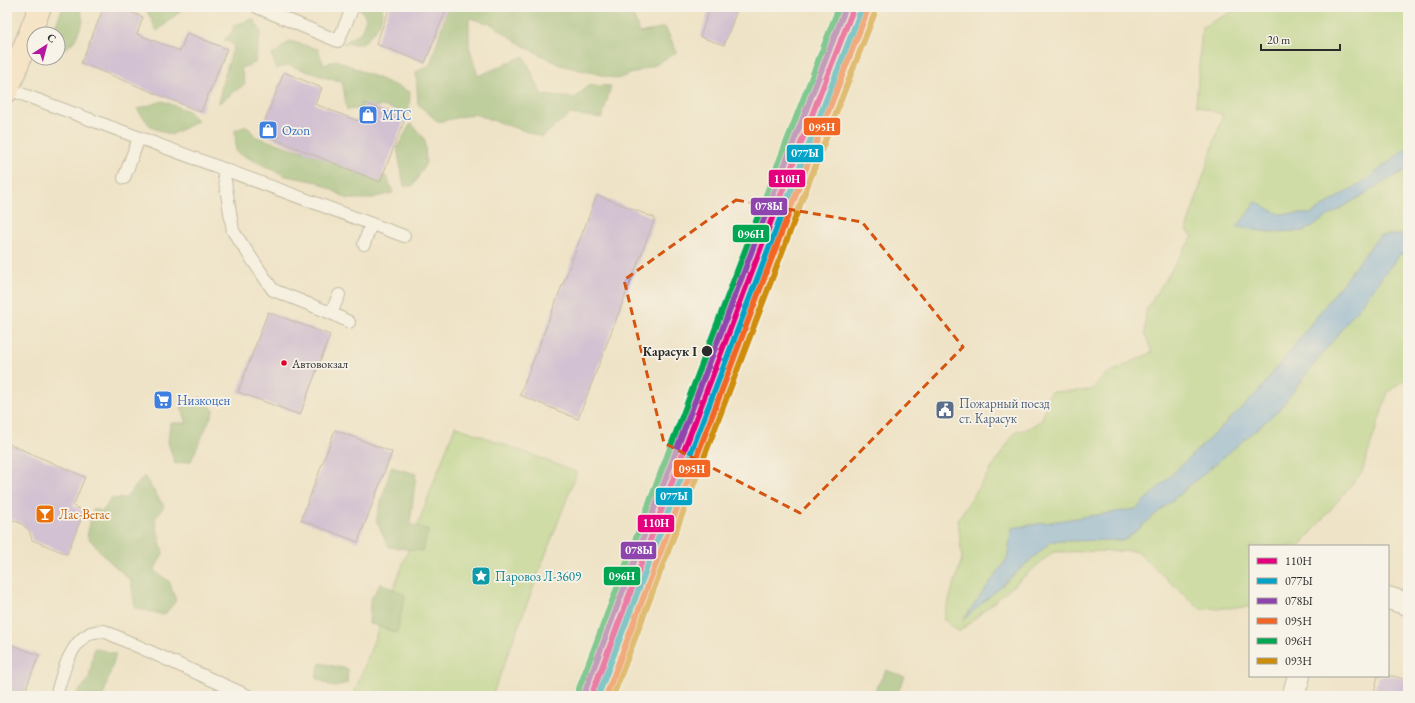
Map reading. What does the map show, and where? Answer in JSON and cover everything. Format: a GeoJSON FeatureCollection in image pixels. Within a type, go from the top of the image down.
{"type":"FeatureCollection","features":[{"type":"Feature","properties":{"kind":"main road"},"geometry":{"type":"LineString","coordinates":[[7,90],[40,7]]}},
{"type":"Feature","properties":{"kind":"street"},"geometry":{"type":"LineString","coordinates":[[1389,598],[1408,604]]}},
{"type":"Feature","properties":{"kind":"street"},"geometry":{"type":"LineString","coordinates":[[1293,696],[1300,677]]}},
{"type":"Feature","properties":{"kind":"lane"},"geometry":{"type":"LineString","coordinates":[[257,7],[338,41],[353,7]]}},
{"type":"Feature","properties":{"kind":"lane"},"geometry":{"type":"LineString","coordinates":[[7,90],[404,236]]}},
{"type":"Feature","properties":{"kind":"lane"},"geometry":{"type":"LineString","coordinates":[[124,178],[139,138]]}},
{"type":"Feature","properties":{"kind":"lane"},"geometry":{"type":"LineString","coordinates":[[223,169],[233,231],[272,290],[331,313],[349,322]]}},
{"type":"Feature","properties":{"kind":"lane"},"geometry":{"type":"LineString","coordinates":[[364,244],[371,224]]}},
{"type":"Feature","properties":{"kind":"lane"},"geometry":{"type":"LineString","coordinates":[[331,313],[339,294]]}},
{"type":"Feature","properties":{"kind":"lane"},"geometry":{"type":"LineString","coordinates":[[56,696],[68,659],[78,642],[90,633],[104,631],[248,696]]}},
{"type":"Feature","properties":{"kind":"highlighted area"},"geometry":{"type":"Polygon","coordinates":[[[736,200],[862,222],[963,347],[800,513],[664,443],[624,280],[736,200]]]}},
{"type":"Feature","properties":{"kind":"green space"},"geometry":{"type":"Polygon","coordinates":[[[63,7],[80,7],[83,21],[75,40],[66,49],[66,26],[55,26],[63,7]]]}},
{"type":"Feature","properties":{"kind":"green space"},"geometry":{"type":"Polygon","coordinates":[[[142,7],[183,8],[157,31],[147,11],[142,7]]]}},
{"type":"Feature","properties":{"kind":"green space"},"geometry":{"type":"Polygon","coordinates":[[[359,7],[383,7],[380,24],[363,44],[342,44],[361,32],[366,18],[359,7]]]}},
{"type":"Feature","properties":{"kind":"green space"},"geometry":{"type":"Polygon","coordinates":[[[448,7],[630,7],[640,33],[665,27],[677,52],[655,65],[617,79],[560,65],[522,45],[491,24],[469,18],[469,46],[478,76],[524,56],[542,95],[575,98],[589,85],[611,86],[602,118],[570,114],[542,137],[474,114],[438,122],[418,104],[416,72],[430,65],[448,7]]]}},
{"type":"Feature","properties":{"kind":"green space"},"geometry":{"type":"Polygon","coordinates":[[[1242,7],[1408,7],[1408,147],[1370,177],[1311,214],[1279,214],[1256,202],[1304,231],[1408,169],[1408,234],[1379,236],[1259,391],[1136,509],[1012,528],[1007,559],[965,618],[1052,541],[1125,540],[1278,411],[1400,254],[1408,254],[1408,377],[1388,392],[1362,472],[1301,545],[1249,545],[1249,607],[1200,609],[1136,551],[1053,552],[959,632],[943,619],[962,559],[958,519],[1016,431],[1025,430],[1042,420],[1050,392],[1091,390],[1105,375],[1152,352],[1145,334],[1146,310],[1193,236],[1186,230],[1223,115],[1196,105],[1202,27],[1242,7]]]}},
{"type":"Feature","properties":{"kind":"green space"},"geometry":{"type":"Polygon","coordinates":[[[253,19],[261,32],[255,63],[241,68],[245,84],[219,103],[222,84],[234,45],[224,40],[232,32],[234,25],[253,19]]]}},
{"type":"Feature","properties":{"kind":"green space"},"geometry":{"type":"Polygon","coordinates":[[[290,41],[318,49],[324,65],[336,60],[410,92],[409,114],[382,106],[347,110],[342,81],[330,79],[288,65],[276,69],[272,55],[290,41]]]}},
{"type":"Feature","properties":{"kind":"green space"},"geometry":{"type":"Polygon","coordinates":[[[163,101],[188,111],[198,121],[171,135],[151,127],[137,109],[163,101]]]}},
{"type":"Feature","properties":{"kind":"green space"},"geometry":{"type":"Polygon","coordinates":[[[411,123],[425,140],[426,163],[413,186],[404,186],[397,147],[411,123]]]}},
{"type":"Feature","properties":{"kind":"green space"},"geometry":{"type":"Polygon","coordinates":[[[247,126],[256,137],[387,177],[393,193],[368,199],[348,199],[318,182],[286,176],[236,152],[235,130],[247,126]]]}},
{"type":"Feature","properties":{"kind":"green space"},"geometry":{"type":"Polygon","coordinates":[[[201,397],[214,410],[191,461],[175,464],[168,442],[170,423],[187,423],[181,407],[201,397]]]}},
{"type":"Feature","properties":{"kind":"green space"},"geometry":{"type":"Polygon","coordinates":[[[455,426],[577,472],[492,696],[353,696],[455,426]]]}},
{"type":"Feature","properties":{"kind":"green space"},"geometry":{"type":"Polygon","coordinates":[[[391,467],[416,474],[410,524],[429,530],[422,551],[389,547],[376,520],[391,467]]]}},
{"type":"Feature","properties":{"kind":"green space"},"geometry":{"type":"Polygon","coordinates":[[[144,476],[164,506],[155,519],[163,553],[154,571],[169,581],[176,601],[164,615],[135,608],[131,581],[105,557],[87,536],[93,509],[103,511],[111,499],[126,498],[144,476]]]}},
{"type":"Feature","properties":{"kind":"green space"},"geometry":{"type":"Polygon","coordinates":[[[381,583],[405,595],[397,633],[369,623],[370,600],[381,583]]]}},
{"type":"Feature","properties":{"kind":"green space"},"geometry":{"type":"Polygon","coordinates":[[[94,648],[116,654],[103,696],[75,696],[89,679],[94,648]]]}},
{"type":"Feature","properties":{"kind":"green space"},"geometry":{"type":"Polygon","coordinates":[[[320,663],[348,669],[347,683],[333,687],[316,678],[320,663]]]}},
{"type":"Feature","properties":{"kind":"green space"},"geometry":{"type":"Polygon","coordinates":[[[886,670],[905,677],[896,696],[872,696],[886,670]]]}},
{"type":"Feature","properties":{"kind":"water"},"geometry":{"type":"Polygon","coordinates":[[[1408,147],[1408,169],[1304,231],[1267,232],[1237,227],[1256,202],[1279,214],[1311,214],[1370,177],[1408,147]]]}},
{"type":"Feature","properties":{"kind":"water"},"geometry":{"type":"Polygon","coordinates":[[[1408,234],[1408,254],[1400,254],[1278,411],[1125,540],[1052,541],[963,620],[1007,559],[1012,528],[1136,509],[1259,391],[1379,236],[1408,234]]]}},
{"type":"Feature","properties":{"kind":"building"},"geometry":{"type":"Polygon","coordinates":[[[104,7],[117,7],[143,17],[137,34],[180,51],[187,33],[227,49],[201,112],[81,63],[104,7]]]}},
{"type":"Feature","properties":{"kind":"building"},"geometry":{"type":"Polygon","coordinates":[[[390,7],[447,7],[425,63],[376,44],[390,7]]]}},
{"type":"Feature","properties":{"kind":"building"},"geometry":{"type":"Polygon","coordinates":[[[710,7],[738,7],[724,45],[700,37],[710,7]]]}},
{"type":"Feature","properties":{"kind":"building"},"geometry":{"type":"Polygon","coordinates":[[[284,72],[322,88],[315,104],[358,121],[365,103],[405,119],[380,182],[260,133],[284,72]]]}},
{"type":"Feature","properties":{"kind":"building"},"geometry":{"type":"Polygon","coordinates":[[[597,195],[655,218],[578,419],[520,395],[597,195]]]}},
{"type":"Feature","properties":{"kind":"building","name":"Автовокзал"},"geometry":{"type":"Polygon","coordinates":[[[268,312],[330,335],[300,415],[238,392],[268,312]]]}},
{"type":"Feature","properties":{"kind":"building"},"geometry":{"type":"Polygon","coordinates":[[[335,430],[392,452],[358,542],[301,520],[335,430]]]}},
{"type":"Feature","properties":{"kind":"building"},"geometry":{"type":"Polygon","coordinates":[[[7,443],[85,477],[73,506],[84,511],[67,554],[32,540],[29,530],[22,524],[7,517],[7,443]]]}},
{"type":"Feature","properties":{"kind":"building"},"geometry":{"type":"Polygon","coordinates":[[[7,643],[39,655],[23,696],[7,696],[7,643]]]}},
{"type":"Feature","properties":{"kind":"building"},"geometry":{"type":"Polygon","coordinates":[[[1393,676],[1408,680],[1408,696],[1373,696],[1378,677],[1393,676]]]}},
{"type":"Feature","properties":{"kind":"railway"},"geometry":{"type":"LineString","coordinates":[[611,696],[746,345],[872,7]]}},
{"type":"Feature","properties":{"kind":"transit line","name":"096Н"},"geometry":{"type":"LineString","coordinates":[[578,691],[769,187],[839,7]]}},
{"type":"Feature","properties":{"kind":"transit line","name":"078Ы"},"geometry":{"type":"LineString","coordinates":[[584,694],[846,7]]}},
{"type":"Feature","properties":{"kind":"transit line","name":"110Н"},"geometry":{"type":"LineString","coordinates":[[591,696],[782,192],[854,7]]}},
{"type":"Feature","properties":{"kind":"transit line","name":"077Ы"},"geometry":{"type":"LineString","coordinates":[[598,696],[861,10]]}},
{"type":"Feature","properties":{"kind":"transit line","name":"095Н"},"geometry":{"type":"LineString","coordinates":[[606,696],[795,197],[867,12]]}},
{"type":"Feature","properties":{"kind":"transit line","name":"093Н"},"geometry":{"type":"LineString","coordinates":[[613,696],[874,15]]}},
{"type":"Feature","properties":{"kind":"place","name":"МТС"},"geometry":{"type":"Point","coordinates":[368,115]}},
{"type":"Feature","properties":{"kind":"place","name":"Ozon"},"geometry":{"type":"Point","coordinates":[268,130]}},
{"type":"Feature","properties":{"kind":"place","name":"Карасук I"},"geometry":{"type":"Point","coordinates":[707,351]}},
{"type":"Feature","properties":{"kind":"place","name":"Автовокзал"},"geometry":{"type":"Point","coordinates":[284,363]}},
{"type":"Feature","properties":{"kind":"place","name":"Низкоцен"},"geometry":{"type":"Point","coordinates":[163,400]}},
{"type":"Feature","properties":{"kind":"place","name":"Пожарный поезд ст. Карасук"},"geometry":{"type":"Point","coordinates":[945,410]}},
{"type":"Feature","properties":{"kind":"place","name":"Лас-Вегас"},"geometry":{"type":"Point","coordinates":[45,514]}},
{"type":"Feature","properties":{"kind":"place","name":"Паровоз Л-3609"},"geometry":{"type":"Point","coordinates":[481,576]}}]}
